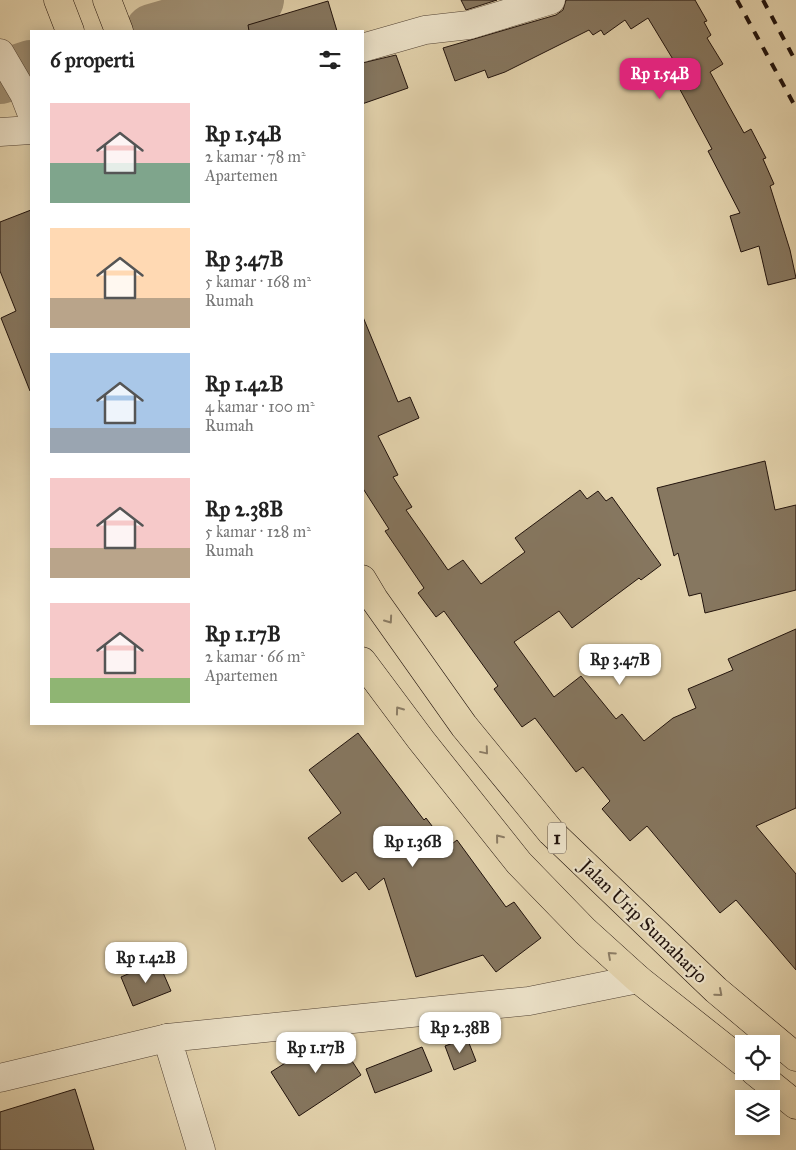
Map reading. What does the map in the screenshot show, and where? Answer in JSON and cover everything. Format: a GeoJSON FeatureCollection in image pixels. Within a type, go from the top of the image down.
{"type":"FeatureCollection","features":[{"type":"Feature","properties":{"kind":"highway"},"geometry":{"type":"LineString","coordinates":[[58,0],[70,30]]}},
{"type":"Feature","properties":{"kind":"highway"},"geometry":{"type":"LineString","coordinates":[[107,0],[119,30]]}},
{"type":"Feature","properties":{"kind":"highway","name":"Jalan Urip Sumaharjo"},"geometry":{"type":"LineString","coordinates":[[364,582],[464,726],[551,832],[716,990],[796,1057]]}},
{"type":"Feature","properties":{"kind":"highway","name":"1"},"geometry":{"type":"LineString","coordinates":[[364,664],[420,740],[519,863],[585,931],[638,979],[735,1056]]}},
{"type":"Feature","properties":{"kind":"highway"},"geometry":{"type":"LineString","coordinates":[[765,1080],[796,1105]]}},
{"type":"Feature","properties":{"kind":"street"},"geometry":{"type":"LineString","coordinates":[[364,47],[425,30],[469,25],[551,0]]}},
{"type":"Feature","properties":{"kind":"street"},"geometry":{"type":"LineString","coordinates":[[0,53],[27,103]]}},
{"type":"Feature","properties":{"kind":"street"},"geometry":{"type":"LineString","coordinates":[[0,132],[30,130]]}},
{"type":"Feature","properties":{"kind":"street"},"geometry":{"type":"LineString","coordinates":[[0,1078],[167,1038],[529,1001],[638,979]]}},
{"type":"Feature","properties":{"kind":"street"},"geometry":{"type":"LineString","coordinates":[[167,1038],[201,1150]]}},
{"type":"Feature","properties":{"kind":"building"},"geometry":{"type":"Polygon","coordinates":[[[461,0],[497,0],[466,10],[461,0]]]}},
{"type":"Feature","properties":{"kind":"building"},"geometry":{"type":"Polygon","coordinates":[[[566,0],[695,0],[707,21],[704,22],[711,35],[707,38],[723,64],[710,72],[744,133],[751,129],[766,158],[763,159],[774,184],[770,186],[790,250],[796,278],[768,285],[759,246],[741,252],[730,216],[740,213],[708,151],[712,149],[670,71],[677,66],[648,18],[631,29],[625,20],[604,35],[601,30],[593,35],[589,30],[505,72],[488,78],[485,70],[455,81],[443,48],[556,15],[563,10],[566,0]]]}},
{"type":"Feature","properties":{"kind":"building"},"geometry":{"type":"Polygon","coordinates":[[[328,1],[337,30],[249,30],[248,25],[328,1]]]}},
{"type":"Feature","properties":{"kind":"building"},"geometry":{"type":"Polygon","coordinates":[[[396,55],[408,88],[364,103],[364,63],[396,55]]]}},
{"type":"Feature","properties":{"kind":"building"},"geometry":{"type":"Polygon","coordinates":[[[30,210],[30,391],[1,318],[16,311],[0,271],[0,222],[30,210]]]}},
{"type":"Feature","properties":{"kind":"building"},"geometry":{"type":"Polygon","coordinates":[[[364,319],[398,402],[410,397],[419,418],[378,436],[398,475],[393,477],[412,507],[406,510],[448,570],[463,560],[481,584],[525,552],[515,538],[580,490],[587,499],[598,491],[606,501],[612,497],[661,565],[641,580],[639,578],[572,628],[559,611],[514,642],[554,697],[581,676],[616,719],[622,714],[644,741],[673,718],[696,708],[688,689],[733,670],[728,659],[796,629],[796,808],[756,826],[796,874],[796,970],[736,900],[720,913],[647,826],[630,841],[602,809],[610,801],[583,767],[576,772],[535,718],[522,727],[494,689],[498,686],[444,611],[436,617],[418,593],[424,588],[385,531],[389,529],[364,490],[364,319]]]}},
{"type":"Feature","properties":{"kind":"building"},"geometry":{"type":"Polygon","coordinates":[[[765,461],[775,510],[796,505],[796,590],[705,613],[701,593],[689,596],[678,553],[674,556],[657,488],[765,461]]]}},
{"type":"Feature","properties":{"kind":"building"},"geometry":{"type":"Polygon","coordinates":[[[358,733],[424,820],[426,818],[448,847],[457,840],[506,907],[514,902],[541,938],[496,972],[483,955],[416,977],[384,878],[369,890],[356,872],[342,882],[308,838],[341,813],[309,770],[358,733]]]}},
{"type":"Feature","properties":{"kind":"building"},"geometry":{"type":"Polygon","coordinates":[[[158,961],[171,991],[133,1006],[121,977],[158,961]]]}},
{"type":"Feature","properties":{"kind":"building"},"geometry":{"type":"Polygon","coordinates":[[[336,1036],[361,1075],[299,1116],[271,1072],[325,1038],[336,1036]]]}},
{"type":"Feature","properties":{"kind":"building"},"geometry":{"type":"Polygon","coordinates":[[[467,1038],[476,1061],[454,1070],[445,1046],[467,1038]]]}},
{"type":"Feature","properties":{"kind":"building"},"geometry":{"type":"Polygon","coordinates":[[[422,1047],[432,1071],[375,1093],[366,1069],[422,1047]]]}},
{"type":"Feature","properties":{"kind":"building"},"geometry":{"type":"Polygon","coordinates":[[[75,1089],[94,1150],[0,1150],[0,1112],[75,1089]]]}},
{"type":"Feature","properties":{"kind":"waterway"},"geometry":{"type":"LineString","coordinates":[[155,30],[257,0]]}},
{"type":"Feature","properties":{"kind":"waterway"},"geometry":{"type":"LineString","coordinates":[[0,77],[30,67]]}},
{"type":"Feature","properties":{"kind":"railway"},"geometry":{"type":"LineString","coordinates":[[737,0],[796,108]]}},
{"type":"Feature","properties":{"kind":"railway"},"geometry":{"type":"LineString","coordinates":[[763,0],[796,62]]}}]}
